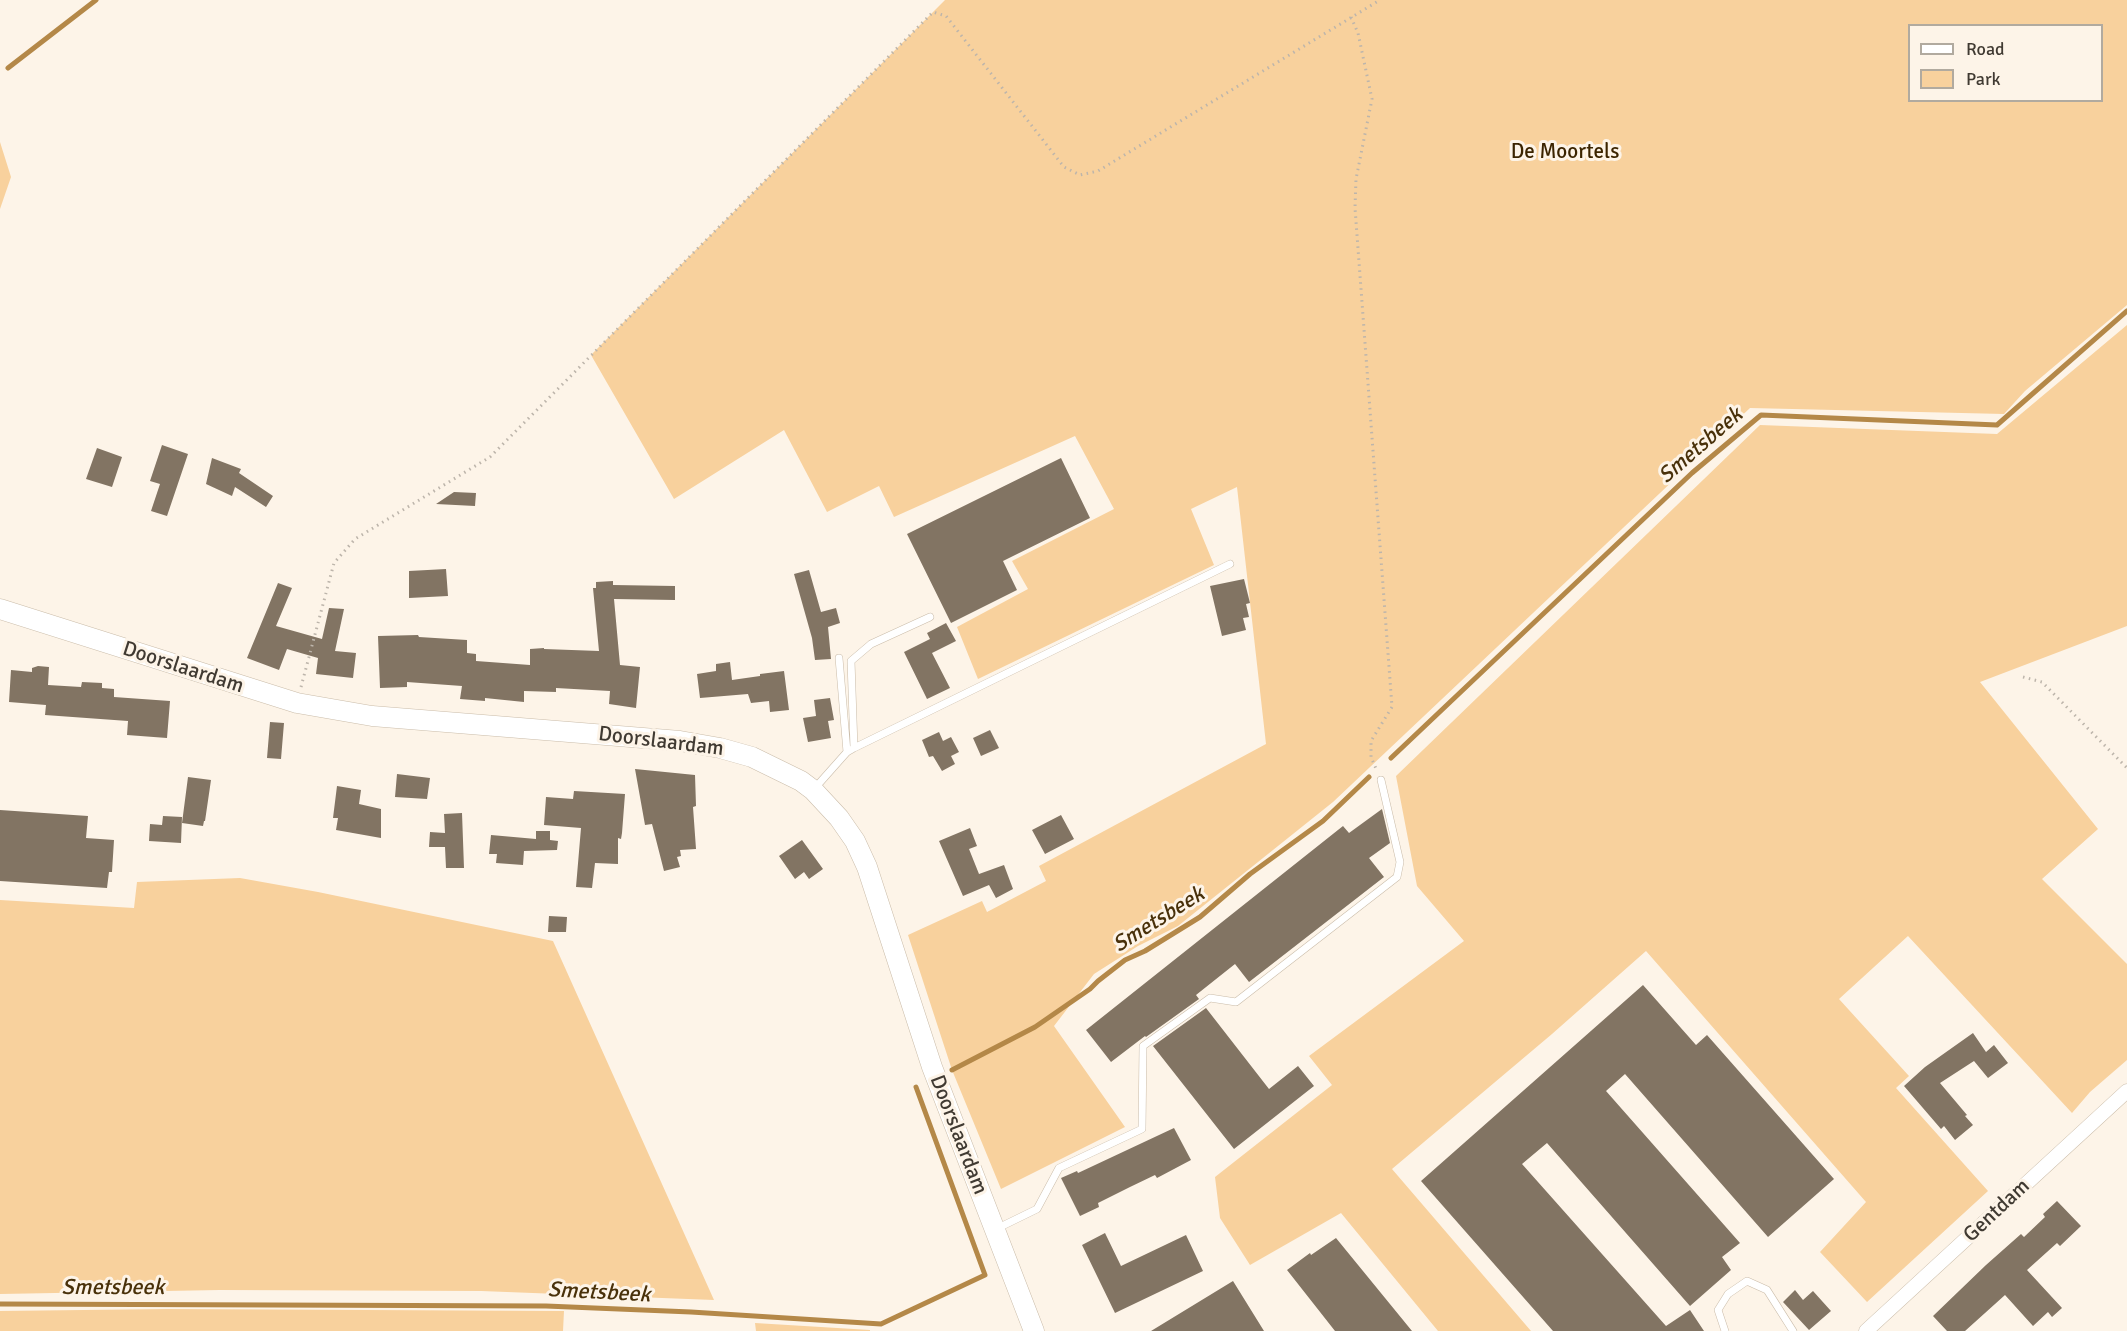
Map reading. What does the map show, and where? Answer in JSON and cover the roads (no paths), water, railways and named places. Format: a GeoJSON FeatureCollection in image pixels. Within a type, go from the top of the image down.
{"type":"FeatureCollection","features":[{"type":"Feature","properties":{"kind":"street","name":"Doorslaardam"},"geometry":{"type":"LineString","coordinates":[[0,609],[297,703],[372,716],[680,741],[720,747],[778,768],[813,790],[839,818],[867,867],[932,1067],[1034,1331]]}},
{"type":"Feature","properties":{"kind":"street","name":"Gentdam"},"geometry":{"type":"LineString","coordinates":[[1866,1331],[2127,1091]]}},
{"type":"Feature","properties":{"kind":"lane"},"geometry":{"type":"LineString","coordinates":[[813,790],[850,750],[1230,564]]}},
{"type":"Feature","properties":{"kind":"lane"},"geometry":{"type":"LineString","coordinates":[[850,750],[851,661],[871,644],[930,617]]}},
{"type":"Feature","properties":{"kind":"lane"},"geometry":{"type":"LineString","coordinates":[[839,658],[850,750]]}},
{"type":"Feature","properties":{"kind":"lane"},"geometry":{"type":"LineString","coordinates":[[994,1230],[1037,1209],[1059,1168],[1142,1129],[1143,1046],[1210,998],[1236,1002],[1397,877],[1400,862],[1381,780]]}},
{"type":"Feature","properties":{"kind":"lane"},"geometry":{"type":"LineString","coordinates":[[1725,1331],[1718,1310],[1728,1294],[1748,1281],[1767,1290],[1793,1331]]}},
{"type":"Feature","properties":{"kind":"waterway"},"geometry":{"type":"LineString","coordinates":[[8,68],[96,0]]}},
{"type":"Feature","properties":{"kind":"waterway","name":"Smetsbeek"},"geometry":{"type":"LineString","coordinates":[[1391,758],[1692,473],[1761,415],[1997,425],[2127,311]]}},
{"type":"Feature","properties":{"kind":"waterway","name":"Smetsbeek"},"geometry":{"type":"LineString","coordinates":[[952,1070],[1035,1027],[1090,989],[1125,960],[1145,951],[1200,917],[1250,874],[1323,821],[1369,777]]}},
{"type":"Feature","properties":{"kind":"waterway","name":"Smetsbeek"},"geometry":{"type":"LineString","coordinates":[[0,1304],[546,1306],[881,1324],[985,1275],[916,1087]]}},
{"type":"Feature","properties":{"kind":"park label","name":"De Moortels"},"geometry":{"type":"Point","coordinates":[1565,152]}}]}
